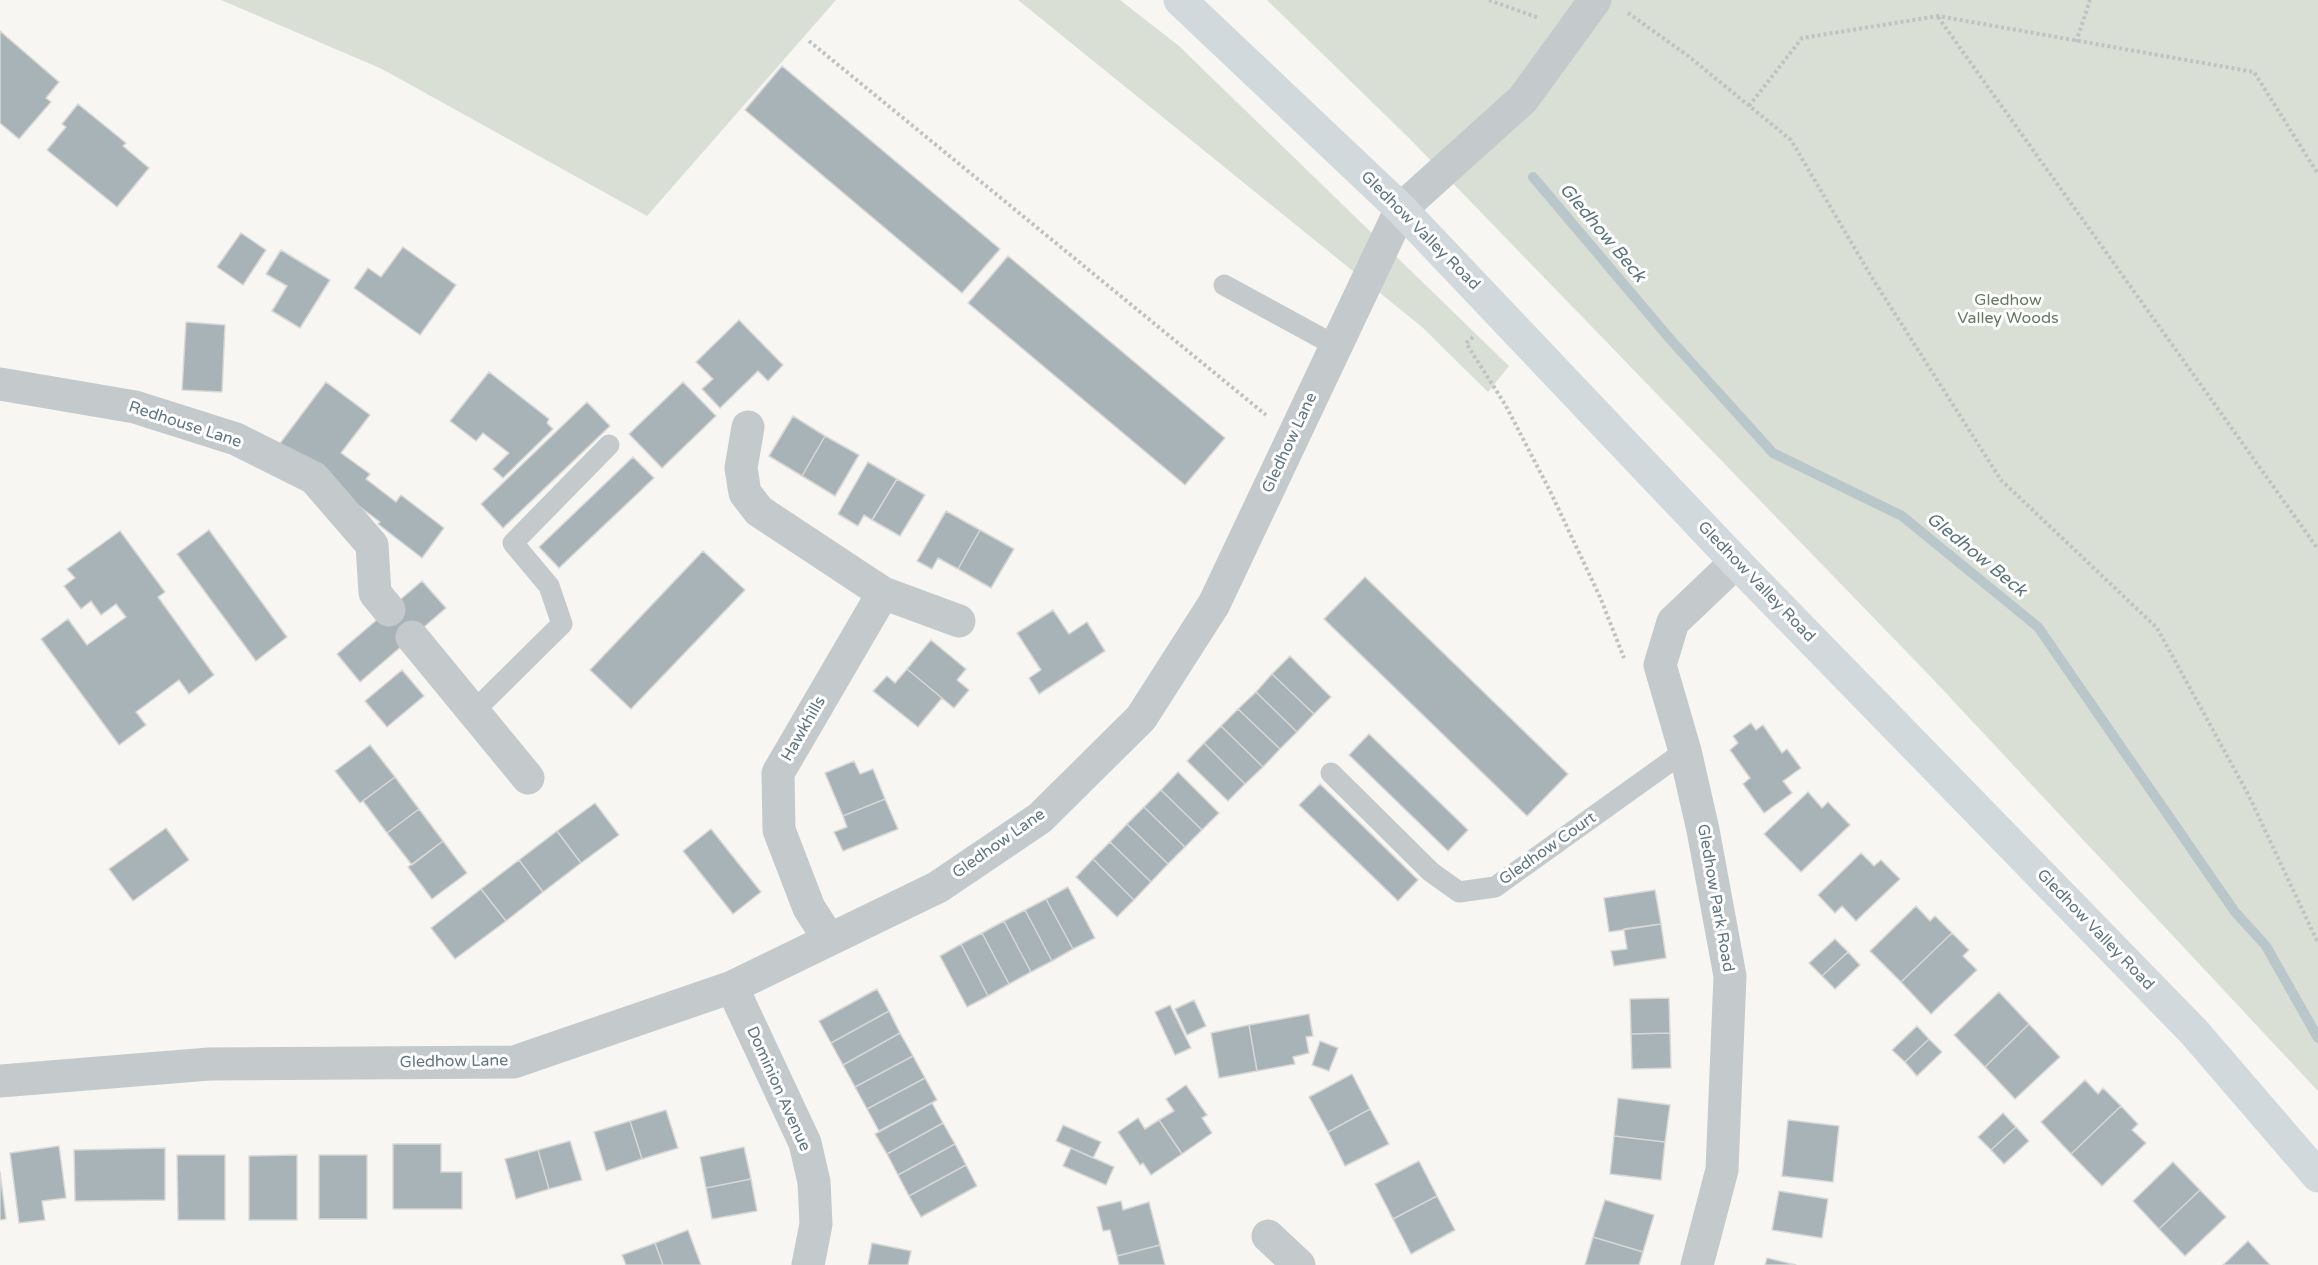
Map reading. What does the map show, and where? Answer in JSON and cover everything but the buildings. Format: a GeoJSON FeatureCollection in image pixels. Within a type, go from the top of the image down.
{"type":"FeatureCollection","features":[{"type":"Feature","properties":{"kind":"street","name":"Gledhow Valley Road"},"geometry":{"type":"LineString","coordinates":[[1180,0],[1401,209],[1736,562],[2194,1032],[2318,1176]]}},
{"type":"Feature","properties":{"kind":"street","name":"Gledhow Lane"},"geometry":{"type":"LineString","coordinates":[[0,1081],[209,1064],[514,1062],[732,987],[938,887],[1040,818],[1141,718],[1214,604],[1401,209],[1523,99],[1573,30],[1608,3]]}},
{"type":"Feature","properties":{"kind":"street","name":"Redhouse Lane"},"geometry":{"type":"LineString","coordinates":[[0,384],[135,407],[236,439],[314,478],[372,545],[375,593],[389,610]]}},
{"type":"Feature","properties":{"kind":"street"},"geometry":{"type":"LineString","coordinates":[[748,427],[741,468],[745,493],[759,511],[882,592],[959,621]]}},
{"type":"Feature","properties":{"kind":"street","name":"Gledhow Park Road"},"geometry":{"type":"LineString","coordinates":[[1697,1265],[1722,1170],[1730,976],[1703,830],[1685,751],[1660,665],[1673,622],[1736,562]]}},
{"type":"Feature","properties":{"kind":"street","name":"Hawkhills"},"geometry":{"type":"LineString","coordinates":[[829,939],[809,908],[779,830],[778,773],[882,592]]}},
{"type":"Feature","properties":{"kind":"street"},"geometry":{"type":"LineString","coordinates":[[412,637],[528,778]]}},
{"type":"Feature","properties":{"kind":"street","name":"Dominion Avenue"},"geometry":{"type":"LineString","coordinates":[[732,987],[805,1143],[814,1182],[816,1224],[808,1265]]}},
{"type":"Feature","properties":{"kind":"street"},"geometry":{"type":"LineString","coordinates":[[1268,1236],[1299,1265]]}},
{"type":"Feature","properties":{"kind":"lane"},"geometry":{"type":"LineString","coordinates":[[1224,285],[1336,346]]}},
{"type":"Feature","properties":{"kind":"lane"},"geometry":{"type":"LineString","coordinates":[[474,711],[562,624],[549,586],[513,543],[609,445]]}},
{"type":"Feature","properties":{"kind":"lane","name":"Gledhow Court"},"geometry":{"type":"LineString","coordinates":[[1331,773],[1431,872],[1459,892],[1495,887],[1685,751]]}},
{"type":"Feature","properties":{"kind":"path"},"geometry":{"type":"LineString","coordinates":[[1489,0],[1573,30]]}},
{"type":"Feature","properties":{"kind":"path"},"geometry":{"type":"LineString","coordinates":[[2076,42],[2090,0]]}},
{"type":"Feature","properties":{"kind":"path"},"geometry":{"type":"LineString","coordinates":[[1608,3],[1687,55],[1791,140],[1874,281],[2001,480],[2157,628],[2248,794],[2318,943]]}},
{"type":"Feature","properties":{"kind":"path"},"geometry":{"type":"LineString","coordinates":[[1938,16],[2318,549]]}},
{"type":"Feature","properties":{"kind":"path"},"geometry":{"type":"LineString","coordinates":[[1749,106],[1802,38],[1938,16],[2254,72],[2318,174]]}},
{"type":"Feature","properties":{"kind":"path"},"geometry":{"type":"LineString","coordinates":[[809,41],[1293,438]]}},
{"type":"Feature","properties":{"kind":"path"},"geometry":{"type":"LineString","coordinates":[[1499,312],[1466,343],[1506,406],[1550,491],[1600,597],[1625,660]]}},
{"type":"Feature","properties":{"kind":"green space"},"geometry":{"type":"Polygon","coordinates":[[[221,0],[836,0],[647,216],[382,69],[221,0]]]}},
{"type":"Feature","properties":{"kind":"green space"},"geometry":{"type":"Polygon","coordinates":[[[1018,0],[1120,0],[1179,46],[1509,366],[1488,392],[1422,327],[1018,0]]]}},
{"type":"Feature","properties":{"kind":"green space","name":"Gledhow Valley Woods"},"geometry":{"type":"Polygon","coordinates":[[[1267,0],[2318,0],[2318,1091],[1929,675],[1409,138],[1267,0]]]}},
{"type":"Feature","properties":{"kind":"waterway","name":"Gledhow Beck"},"geometry":{"type":"LineString","coordinates":[[1533,177],[1670,339],[1773,453],[1902,516],[2038,627],[2235,912],[2266,946],[2318,1038]]}}]}
